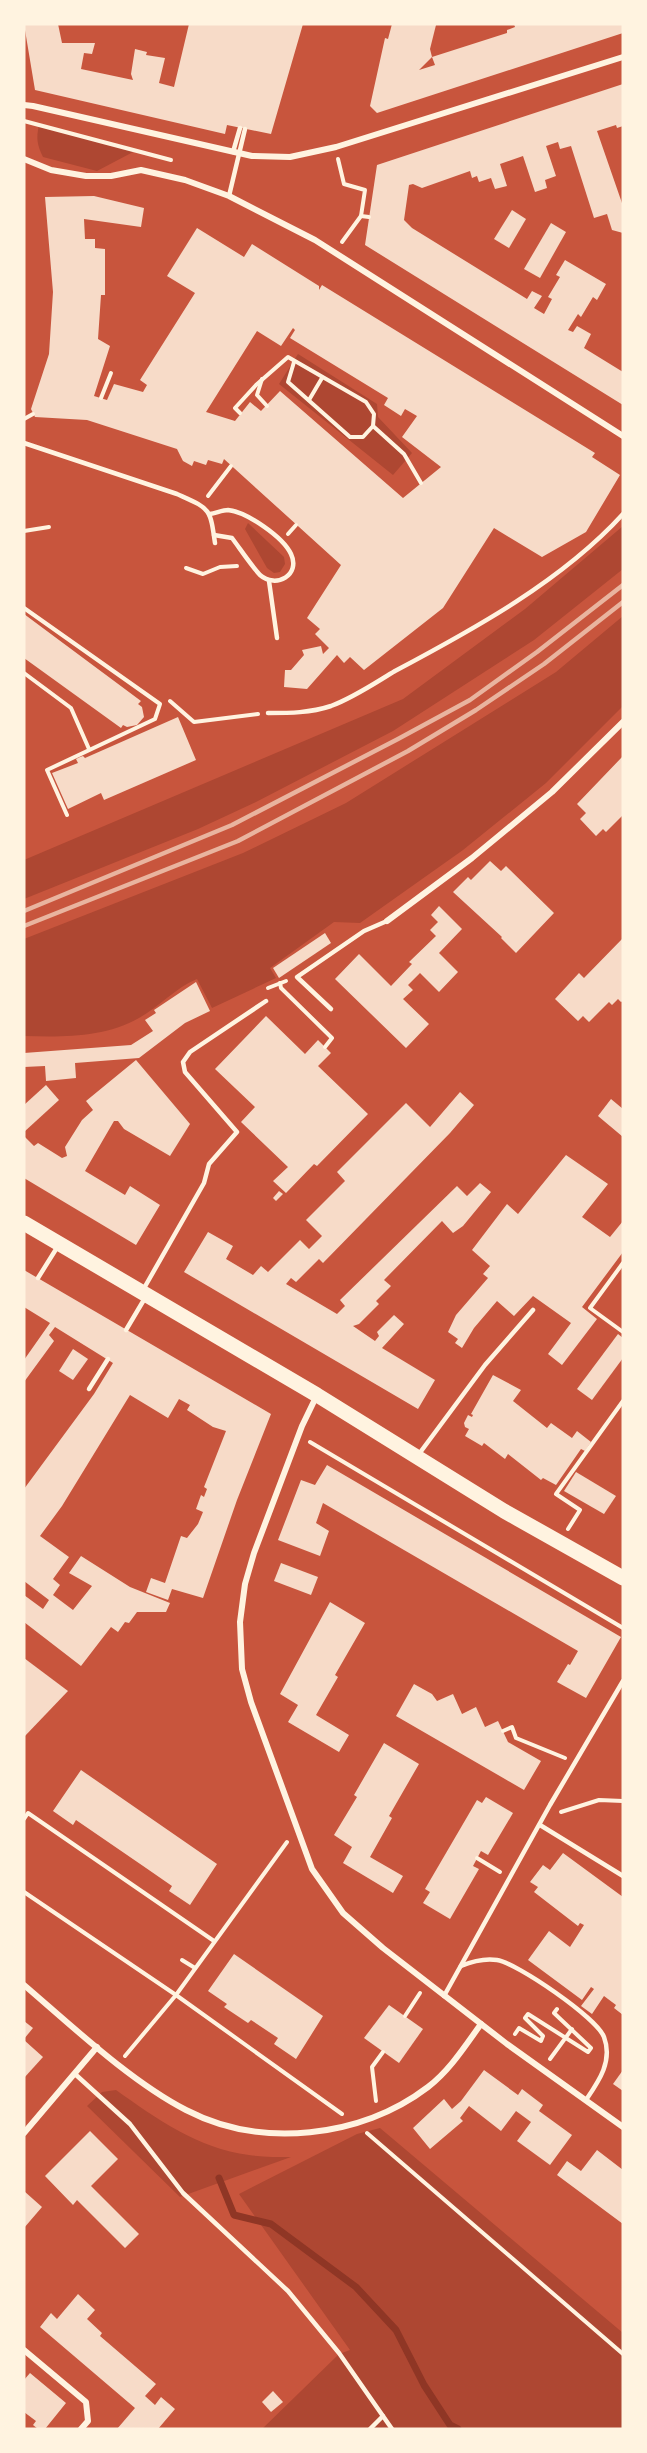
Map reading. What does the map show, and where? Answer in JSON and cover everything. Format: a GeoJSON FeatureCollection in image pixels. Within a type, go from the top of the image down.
{"type":"FeatureCollection","features":[{"type":"Feature","properties":{"kind":"main road"},"geometry":{"type":"LineString","coordinates":[[24,1223],[317,1395],[504,1511],[623,1578]]}},
{"type":"Feature","properties":{"kind":"street"},"geometry":{"type":"LineString","coordinates":[[24,105],[252,156],[290,157],[336,147],[623,57]]}},
{"type":"Feature","properties":{"kind":"street"},"geometry":{"type":"LineString","coordinates":[[24,159],[51,170],[86,176],[111,176],[141,170],[185,180],[229,196],[272,216],[335,252],[623,436]]}},
{"type":"Feature","properties":{"kind":"street"},"geometry":{"type":"LineString","coordinates":[[387,921],[472,858],[552,792],[623,722]]}},
{"type":"Feature","properties":{"kind":"street"},"geometry":{"type":"LineString","coordinates":[[317,1395],[302,1426],[258,1542],[245,1584],[240,1622],[242,1669],[251,1702],[312,1869],[343,1913],[481,2025],[623,2127]]}},
{"type":"Feature","properties":{"kind":"street"},"geometry":{"type":"LineString","coordinates":[[24,1985],[119,2064],[186,2110],[223,2124],[270,2133],[313,2133],[378,2114],[428,2086],[455,2060],[481,2025]]}},
{"type":"Feature","properties":{"kind":"street"},"geometry":{"type":"LineString","coordinates":[[24,2133],[98,2047]]}},
{"type":"Feature","properties":{"kind":"street"},"geometry":{"type":"LineString","coordinates":[[24,2350],[86,2402],[88,2421],[81,2429]]}},
{"type":"Feature","properties":{"kind":"lane"},"geometry":{"type":"LineString","coordinates":[[229,196],[242,128],[233,152]]}},
{"type":"Feature","properties":{"kind":"lane"},"geometry":{"type":"LineString","coordinates":[[24,443],[177,494],[201,505],[210,514],[215,543]]}},
{"type":"Feature","properties":{"kind":"lane"},"geometry":{"type":"LineString","coordinates":[[210,514],[226,510],[243,514],[256,521],[281,541],[292,555],[293,566],[289,576],[282,581],[269,581],[260,574],[232,538],[214,534]]}},
{"type":"Feature","properties":{"kind":"lane"},"geometry":{"type":"LineString","coordinates":[[268,713],[300,713],[332,705],[469,632],[553,575],[602,537],[623,514]]}},
{"type":"Feature","properties":{"kind":"lane"},"geometry":{"type":"LineString","coordinates":[[269,581],[277,638]]}},
{"type":"Feature","properties":{"kind":"lane"},"geometry":{"type":"LineString","coordinates":[[331,1009],[297,977],[363,931],[387,921]]}},
{"type":"Feature","properties":{"kind":"lane"},"geometry":{"type":"LineString","coordinates":[[126,1330],[204,1183],[209,1164],[237,1132],[185,1072],[183,1062],[190,1052],[266,1001]]}},
{"type":"Feature","properties":{"kind":"lane"},"geometry":{"type":"LineString","coordinates":[[38,1278],[59,1244]]}},
{"type":"Feature","properties":{"kind":"lane"},"geometry":{"type":"LineString","coordinates":[[417,1457],[485,1365],[533,1310]]}},
{"type":"Feature","properties":{"kind":"lane"},"geometry":{"type":"LineString","coordinates":[[89,1389],[108,1359]]}},
{"type":"Feature","properties":{"kind":"lane"},"geometry":{"type":"LineString","coordinates":[[444,1996],[623,1681]]}},
{"type":"Feature","properties":{"kind":"lane"},"geometry":{"type":"LineString","coordinates":[[540,1825],[623,1876]]}},
{"type":"Feature","properties":{"kind":"lane"},"geometry":{"type":"LineString","coordinates":[[460,1966],[476,1960],[497,1960],[516,1966],[592,2019],[604,2036],[607,2059],[602,2077],[586,2100]]}},
{"type":"Feature","properties":{"kind":"lane"},"geometry":{"type":"LineString","coordinates":[[75,2074],[130,2124],[183,2193],[288,2291],[339,2354],[392,2429]]}},
{"type":"Feature","properties":{"kind":"lane"},"geometry":{"type":"LineString","coordinates":[[369,2429],[383,2416]]}},
{"type":"Feature","properties":{"kind":"path"},"geometry":{"type":"LineString","coordinates":[[24,121],[189,165],[185,180]]}},
{"type":"Feature","properties":{"kind":"path"},"geometry":{"type":"LineString","coordinates":[[335,252],[361,216],[365,190],[344,184],[336,147]]}},
{"type":"Feature","properties":{"kind":"path"},"geometry":{"type":"LineString","coordinates":[[361,216],[369,217]]}},
{"type":"Feature","properties":{"kind":"path"},"geometry":{"type":"LineString","coordinates":[[240,413],[235,408],[263,378],[288,357],[366,402],[374,414],[373,426],[363,437],[350,437],[288,382],[294,362]]}},
{"type":"Feature","properties":{"kind":"path"},"geometry":{"type":"LineString","coordinates":[[101,398],[111,373]]}},
{"type":"Feature","properties":{"kind":"path"},"geometry":{"type":"LineString","coordinates":[[263,378],[257,395],[267,406]]}},
{"type":"Feature","properties":{"kind":"path"},"geometry":{"type":"LineString","coordinates":[[309,400],[322,378]]}},
{"type":"Feature","properties":{"kind":"path"},"geometry":{"type":"LineString","coordinates":[[24,419],[33,414]]}},
{"type":"Feature","properties":{"kind":"path"},"geometry":{"type":"LineString","coordinates":[[373,426],[404,454],[421,483]]}},
{"type":"Feature","properties":{"kind":"path"},"geometry":{"type":"LineString","coordinates":[[201,505],[231,466]]}},
{"type":"Feature","properties":{"kind":"path"},"geometry":{"type":"LineString","coordinates":[[24,531],[49,527]]}},
{"type":"Feature","properties":{"kind":"path"},"geometry":{"type":"LineString","coordinates":[[24,608],[160,704],[155,719],[47,770],[67,815]]}},
{"type":"Feature","properties":{"kind":"path"},"geometry":{"type":"LineString","coordinates":[[24,673],[71,708],[89,749]]}},
{"type":"Feature","properties":{"kind":"path"},"geometry":{"type":"LineString","coordinates":[[170,701],[194,722],[268,713]]}},
{"type":"Feature","properties":{"kind":"path"},"geometry":{"type":"LineString","coordinates":[[280,983],[281,988],[332,1038],[325,1047]]}},
{"type":"Feature","properties":{"kind":"path"},"geometry":{"type":"LineString","coordinates":[[623,1263],[590,1308],[623,1332]]}},
{"type":"Feature","properties":{"kind":"path"},"geometry":{"type":"LineString","coordinates":[[560,1543],[580,1510],[556,1494],[623,1401]]}},
{"type":"Feature","properties":{"kind":"path"},"geometry":{"type":"LineString","coordinates":[[302,1426],[310,1442],[623,1628]]}},
{"type":"Feature","properties":{"kind":"path"},"geometry":{"type":"LineString","coordinates":[[503,1731],[512,1727],[516,1738],[556,1753],[574,1764]]}},
{"type":"Feature","properties":{"kind":"path"},"geometry":{"type":"LineString","coordinates":[[540,1825],[559,1813],[599,1800],[623,1801]]}},
{"type":"Feature","properties":{"kind":"path"},"geometry":{"type":"LineString","coordinates":[[24,1819],[28,1813],[214,1941]]}},
{"type":"Feature","properties":{"kind":"path"},"geometry":{"type":"LineString","coordinates":[[119,2064],[176,1995],[280,1850]]}},
{"type":"Feature","properties":{"kind":"path"},"geometry":{"type":"LineString","coordinates":[[477,1858],[510,1878]]}},
{"type":"Feature","properties":{"kind":"path"},"geometry":{"type":"LineString","coordinates":[[24,1892],[176,1995],[354,2122],[623,2354]]}},
{"type":"Feature","properties":{"kind":"path"},"geometry":{"type":"LineString","coordinates":[[182,1960],[195,1968]]}},
{"type":"Feature","properties":{"kind":"path"},"geometry":{"type":"LineString","coordinates":[[405,2016],[428,1983]]}},
{"type":"Feature","properties":{"kind":"path"},"geometry":{"type":"LineString","coordinates":[[507,2044],[519,2028],[541,2041],[543,2036],[525,2018],[528,2014],[588,2052],[591,2048],[554,2013],[556,2009],[578,2021],[584,2014]]}},
{"type":"Feature","properties":{"kind":"path"},"geometry":{"type":"LineString","coordinates":[[560,2045],[572,2029]]}},
{"type":"Feature","properties":{"kind":"path"},"geometry":{"type":"LineString","coordinates":[[378,2114],[372,2067],[383,2052]]}},
{"type":"Feature","properties":{"kind":"shaded area"},"geometry":{"type":"Polygon","coordinates":[[[39,125],[135,151],[97,171],[43,157],[38,141],[39,125]]]}},
{"type":"Feature","properties":{"kind":"shaded area"},"geometry":{"type":"Polygon","coordinates":[[[298,354],[377,404],[378,417],[412,453],[393,475],[279,384],[298,354]]]}},
{"type":"Feature","properties":{"kind":"shaded area"},"geometry":{"type":"Polygon","coordinates":[[[248,523],[284,557],[285,564],[280,572],[274,573],[267,568],[245,529],[248,523]]]}},
{"type":"Feature","properties":{"kind":"shaded area"},"geometry":{"type":"Polygon","coordinates":[[[623,526],[623,569],[534,640],[393,731],[256,802],[198,829],[24,899],[24,860],[403,699],[525,609],[623,526]]]}},
{"type":"Feature","properties":{"kind":"shaded area"},"geometry":{"type":"Polygon","coordinates":[[[623,616],[623,706],[546,783],[463,850],[360,923],[334,922],[270,968],[276,978],[212,1008],[197,979],[181,987],[153,1009],[126,1025],[83,1035],[24,1036],[24,939],[243,853],[346,803],[556,672],[623,616]]]}},
{"type":"Feature","properties":{"kind":"shaded area"},"geometry":{"type":"Polygon","coordinates":[[[116,2090],[178,2131],[212,2146],[249,2155],[291,2157],[180,2197],[87,2106],[102,2092],[116,2090]]]}},
{"type":"Feature","properties":{"kind":"shaded area"},"geometry":{"type":"Polygon","coordinates":[[[380,2128],[623,2333],[623,2429],[262,2429],[339,2354],[350,2350],[239,2194],[357,2134],[380,2128]]]}},
{"type":"Feature","properties":{"kind":"building"},"geometry":{"type":"Polygon","coordinates":[[[24,24],[58,24],[62,43],[95,43],[92,54],[84,53],[81,69],[133,80],[131,74],[135,49],[147,52],[146,55],[165,58],[159,83],[174,87],[189,24],[303,24],[271,134],[227,125],[225,134],[35,90],[24,24]]]}},
{"type":"Feature","properties":{"kind":"building"},"geometry":{"type":"Polygon","coordinates":[[[392,24],[436,25],[430,49],[432,57],[507,33],[507,30],[515,27],[514,24],[623,24],[623,33],[377,113],[370,106],[385,38],[388,39],[392,24]],[[432,57],[419,70],[435,65],[432,57]]]}},
{"type":"Feature","properties":{"kind":"building"},"geometry":{"type":"Polygon","coordinates":[[[623,84],[623,126],[617,128],[616,125],[597,131],[623,206],[623,233],[612,230],[607,214],[594,218],[571,146],[560,149],[558,142],[546,146],[556,176],[545,180],[547,188],[535,192],[523,156],[500,164],[507,186],[495,189],[491,178],[479,182],[477,176],[472,178],[470,171],[422,188],[413,184],[409,185],[404,220],[412,228],[527,299],[532,291],[542,296],[534,308],[544,314],[552,299],[548,297],[560,277],[556,275],[565,260],[606,284],[597,300],[593,297],[581,317],[578,314],[568,330],[573,332],[577,326],[591,334],[584,348],[623,372],[623,405],[365,245],[377,165],[623,84]]]}},
{"type":"Feature","properties":{"kind":"building"},"geometry":{"type":"Polygon","coordinates":[[[94,196],[144,208],[141,227],[84,219],[85,239],[95,239],[95,248],[105,249],[105,295],[101,295],[98,339],[110,346],[94,396],[107,400],[114,384],[143,392],[147,385],[140,380],[195,293],[167,276],[197,228],[244,257],[252,244],[319,286],[319,290],[322,285],[595,453],[592,457],[620,475],[586,532],[542,557],[494,528],[443,608],[364,670],[350,657],[344,663],[337,655],[307,689],[284,687],[285,670],[291,670],[304,655],[302,650],[321,646],[323,654],[329,648],[315,634],[320,629],[307,618],[341,565],[224,459],[222,464],[208,460],[206,465],[194,461],[192,466],[183,461],[177,449],[87,420],[35,417],[31,409],[49,354],[53,292],[45,197],[94,196]],[[293,328],[281,346],[257,331],[206,412],[235,421],[250,402],[261,411],[280,391],[403,498],[441,467],[402,437],[417,416],[405,409],[401,416],[384,405],[388,398],[290,338],[295,330],[293,328]]]}},
{"type":"Feature","properties":{"kind":"building"},"geometry":{"type":"Polygon","coordinates":[[[512,210],[526,219],[509,248],[494,239],[512,210]]]}},
{"type":"Feature","properties":{"kind":"building"},"geometry":{"type":"Polygon","coordinates":[[[551,223],[566,232],[540,278],[524,269],[551,223]]]}},
{"type":"Feature","properties":{"kind":"building"},"geometry":{"type":"Polygon","coordinates":[[[24,614],[141,701],[138,704],[142,707],[144,717],[137,725],[127,727],[123,725],[121,728],[24,658],[24,614]]]}},
{"type":"Feature","properties":{"kind":"building"},"geometry":{"type":"Polygon","coordinates":[[[178,717],[196,760],[104,800],[101,793],[68,809],[52,773],[78,763],[76,759],[80,757],[85,758],[178,717]]]}},
{"type":"Feature","properties":{"kind":"building"},"geometry":{"type":"Polygon","coordinates":[[[623,756],[623,815],[606,832],[603,829],[596,836],[580,819],[586,813],[577,804],[623,756]]]}},
{"type":"Feature","properties":{"kind":"building"},"geometry":{"type":"Polygon","coordinates":[[[490,861],[501,871],[506,866],[554,913],[516,953],[453,892],[468,877],[471,880],[490,861]]]}},
{"type":"Feature","properties":{"kind":"building"},"geometry":{"type":"Polygon","coordinates":[[[439,906],[462,929],[439,953],[458,972],[439,992],[420,973],[408,985],[413,990],[403,999],[429,1024],[406,1048],[335,979],[359,954],[391,986],[412,964],[409,962],[436,936],[430,930],[438,922],[431,915],[439,906]]]}},
{"type":"Feature","properties":{"kind":"building"},"geometry":{"type":"Polygon","coordinates":[[[325,933],[331,943],[279,978],[273,968],[325,933]]]}},
{"type":"Feature","properties":{"kind":"building"},"geometry":{"type":"Polygon","coordinates":[[[623,938],[623,1001],[618,999],[612,1005],[609,1002],[589,1022],[583,1016],[578,1021],[555,999],[579,973],[584,978],[623,938]]]}},
{"type":"Feature","properties":{"kind":"building"},"geometry":{"type":"Polygon","coordinates":[[[196,982],[210,1011],[185,1023],[139,1058],[75,1063],[76,1078],[46,1081],[45,1066],[24,1067],[24,1053],[131,1045],[153,1031],[145,1020],[156,1013],[154,1010],[196,982]]]}},
{"type":"Feature","properties":{"kind":"building"},"geometry":{"type":"Polygon","coordinates":[[[266,1016],[305,1054],[318,1040],[331,1053],[318,1066],[368,1114],[317,1166],[314,1164],[286,1193],[273,1181],[288,1167],[241,1122],[255,1107],[215,1069],[266,1016]]]}},
{"type":"Feature","properties":{"kind":"building"},"geometry":{"type":"Polygon","coordinates":[[[136,1060],[190,1124],[170,1156],[124,1129],[118,1121],[114,1121],[85,1171],[125,1195],[130,1186],[160,1205],[136,1245],[24,1178],[24,1136],[34,1146],[38,1143],[62,1158],[67,1156],[65,1147],[82,1120],[93,1110],[86,1101],[136,1060]]]}},
{"type":"Feature","properties":{"kind":"building"},"geometry":{"type":"Polygon","coordinates":[[[46,1085],[59,1100],[24,1132],[24,1105],[46,1085]]]}},
{"type":"Feature","properties":{"kind":"building"},"geometry":{"type":"Polygon","coordinates":[[[460,1092],[474,1105],[450,1133],[323,1263],[319,1259],[296,1282],[291,1278],[286,1284],[337,1314],[345,1306],[340,1300],[457,1186],[467,1196],[480,1183],[491,1192],[463,1226],[453,1233],[442,1221],[384,1280],[391,1286],[376,1301],[379,1304],[359,1324],[353,1326],[375,1341],[379,1336],[377,1332],[394,1315],[404,1324],[382,1348],[435,1380],[418,1409],[184,1272],[208,1232],[233,1246],[226,1259],[253,1275],[261,1266],[268,1272],[300,1240],[309,1249],[322,1236],[306,1220],[345,1181],[337,1172],[406,1103],[430,1127],[460,1092]]]}},
{"type":"Feature","properties":{"kind":"building"},"geometry":{"type":"Polygon","coordinates":[[[611,1099],[623,1109],[623,1137],[598,1116],[611,1099]]]}},
{"type":"Feature","properties":{"kind":"building"},"geometry":{"type":"Polygon","coordinates":[[[566,1155],[608,1184],[582,1217],[610,1237],[623,1221],[623,1252],[582,1307],[597,1319],[562,1365],[548,1354],[571,1323],[533,1296],[514,1316],[497,1301],[474,1328],[462,1348],[455,1343],[458,1339],[448,1332],[456,1315],[488,1278],[483,1274],[490,1266],[472,1250],[507,1204],[518,1214],[566,1155]]]}},
{"type":"Feature","properties":{"kind":"building"},"geometry":{"type":"Polygon","coordinates":[[[279,1191],[283,1194],[276,1201],[273,1198],[279,1191]]]}},
{"type":"Feature","properties":{"kind":"building"},"geometry":{"type":"Polygon","coordinates":[[[24,1270],[271,1414],[237,1500],[203,1598],[172,1589],[168,1600],[146,1592],[151,1578],[165,1583],[181,1536],[187,1538],[198,1524],[203,1512],[196,1509],[201,1495],[204,1497],[207,1489],[204,1487],[226,1431],[213,1427],[187,1410],[190,1405],[179,1399],[168,1418],[130,1395],[62,1506],[40,1536],[69,1557],[53,1579],[60,1585],[53,1595],[73,1610],[92,1586],[69,1573],[81,1556],[130,1587],[170,1603],[166,1612],[137,1612],[129,1623],[125,1622],[118,1632],[111,1627],[81,1666],[24,1622],[24,1595],[43,1609],[49,1600],[24,1581],[24,1489],[94,1394],[113,1363],[55,1327],[49,1335],[54,1341],[24,1382],[24,1360],[50,1323],[24,1307],[24,1270]]]}},
{"type":"Feature","properties":{"kind":"building"},"geometry":{"type":"Polygon","coordinates":[[[618,1334],[623,1338],[623,1358],[592,1400],[577,1389],[618,1334]]]}},
{"type":"Feature","properties":{"kind":"building"},"geometry":{"type":"Polygon","coordinates":[[[73,1349],[88,1359],[73,1380],[59,1371],[73,1349]]]}},
{"type":"Feature","properties":{"kind":"building"},"geometry":{"type":"Polygon","coordinates":[[[493,1375],[521,1390],[513,1401],[547,1428],[551,1423],[572,1438],[577,1431],[591,1442],[585,1451],[581,1449],[556,1485],[543,1478],[541,1480],[508,1454],[505,1459],[484,1443],[482,1446],[465,1436],[469,1429],[464,1423],[468,1415],[472,1417],[471,1414],[493,1375]]]}},
{"type":"Feature","properties":{"kind":"building"},"geometry":{"type":"Polygon","coordinates":[[[327,1465],[621,1637],[586,1698],[557,1682],[578,1651],[323,1503],[316,1523],[329,1531],[320,1556],[278,1540],[301,1480],[315,1485],[327,1465]]]}},
{"type":"Feature","properties":{"kind":"building"},"geometry":{"type":"Polygon","coordinates":[[[576,1472],[616,1496],[604,1514],[564,1491],[576,1472]]]}},
{"type":"Feature","properties":{"kind":"building"},"geometry":{"type":"Polygon","coordinates":[[[281,1563],[318,1577],[311,1595],[274,1581],[281,1563]]]}},
{"type":"Feature","properties":{"kind":"building"},"geometry":{"type":"Polygon","coordinates":[[[330,1602],[365,1623],[335,1675],[338,1677],[316,1715],[349,1735],[339,1752],[288,1722],[298,1705],[280,1694],[330,1602]]]}},
{"type":"Feature","properties":{"kind":"building"},"geometry":{"type":"Polygon","coordinates":[[[24,1658],[68,1691],[24,1737],[24,1658]]]}},
{"type":"Feature","properties":{"kind":"building"},"geometry":{"type":"Polygon","coordinates":[[[414,1684],[432,1694],[437,1701],[453,1694],[462,1714],[476,1707],[485,1727],[498,1721],[508,1742],[541,1761],[524,1790],[396,1716],[414,1684]]]}},
{"type":"Feature","properties":{"kind":"building"},"geometry":{"type":"Polygon","coordinates":[[[384,1743],[419,1764],[389,1816],[392,1818],[370,1857],[403,1876],[393,1893],[343,1863],[352,1847],[334,1835],[357,1797],[354,1795],[384,1743]]]}},
{"type":"Feature","properties":{"kind":"building"},"geometry":{"type":"Polygon","coordinates":[[[81,1770],[217,1864],[190,1905],[169,1891],[172,1886],[146,1868],[76,1820],[73,1825],[53,1811],[81,1770]]]}},
{"type":"Feature","properties":{"kind":"building"},"geometry":{"type":"Polygon","coordinates":[[[486,1797],[513,1813],[488,1855],[481,1851],[473,1866],[479,1869],[450,1919],[423,1903],[430,1892],[425,1889],[477,1800],[482,1803],[486,1797]]]}},
{"type":"Feature","properties":{"kind":"building"},"geometry":{"type":"Polygon","coordinates":[[[563,1853],[623,1897],[623,2015],[614,2008],[616,2005],[604,1996],[592,2014],[581,2006],[594,1989],[591,1987],[582,2000],[528,1960],[549,1931],[570,1947],[584,1925],[580,1923],[578,1926],[534,1892],[538,1887],[530,1882],[543,1865],[550,1870],[563,1853]]]}},
{"type":"Feature","properties":{"kind":"building"},"geometry":{"type":"Polygon","coordinates":[[[234,1954],[323,2016],[296,2059],[274,2044],[278,2038],[251,2020],[248,2023],[224,2007],[227,2004],[208,1991],[234,1954]]]}},
{"type":"Feature","properties":{"kind":"building"},"geometry":{"type":"Polygon","coordinates":[[[389,2005],[423,2029],[399,2063],[364,2038],[389,2005]]]}},
{"type":"Feature","properties":{"kind":"building"},"geometry":{"type":"Polygon","coordinates":[[[24,2021],[33,2028],[24,2039],[24,2021]]]}},
{"type":"Feature","properties":{"kind":"building"},"geometry":{"type":"Polygon","coordinates":[[[24,2040],[43,2057],[24,2078],[24,2040]]]}},
{"type":"Feature","properties":{"kind":"building"},"geometry":{"type":"Polygon","coordinates":[[[484,2070],[518,2095],[522,2089],[543,2105],[539,2111],[572,2135],[550,2165],[517,2141],[531,2122],[516,2111],[501,2131],[469,2106],[460,2118],[463,2121],[430,2149],[413,2128],[444,2099],[452,2109],[461,2101],[484,2070]]]}},
{"type":"Feature","properties":{"kind":"building"},"geometry":{"type":"Polygon","coordinates":[[[623,2070],[623,2091],[613,2084],[623,2070]]]}},
{"type":"Feature","properties":{"kind":"building"},"geometry":{"type":"Polygon","coordinates":[[[90,2131],[118,2159],[91,2186],[139,2234],[125,2248],[77,2200],[73,2205],[45,2176],[90,2131]]]}},
{"type":"Feature","properties":{"kind":"building"},"geometry":{"type":"Polygon","coordinates":[[[597,2150],[623,2170],[623,2224],[557,2175],[567,2161],[581,2171],[597,2150]]]}},
{"type":"Feature","properties":{"kind":"building"},"geometry":{"type":"Polygon","coordinates":[[[24,2191],[42,2207],[24,2228],[24,2191]]]}},
{"type":"Feature","properties":{"kind":"building"},"geometry":{"type":"Polygon","coordinates":[[[78,2294],[95,2310],[87,2319],[102,2333],[100,2336],[156,2384],[145,2396],[155,2405],[161,2397],[175,2409],[158,2429],[117,2429],[135,2408],[40,2327],[51,2313],[57,2319],[78,2294]]]}},
{"type":"Feature","properties":{"kind":"building"},"geometry":{"type":"Polygon","coordinates":[[[30,2373],[66,2403],[45,2429],[38,2429],[33,2425],[36,2421],[24,2412],[24,2380],[30,2373]]]}},
{"type":"Feature","properties":{"kind":"building"},"geometry":{"type":"Polygon","coordinates":[[[273,2391],[283,2402],[271,2412],[262,2402],[273,2391]]]}},
{"type":"Feature","properties":{"kind":"waterway"},"geometry":{"type":"LineString","coordinates":[[219,2178],[234,2215],[271,2224],[356,2287],[396,2330],[424,2385],[450,2425],[458,2429]]}},
{"type":"Feature","properties":{"kind":"railway"},"geometry":{"type":"LineString","coordinates":[[24,911],[232,825],[470,700],[537,652],[623,585]]}},
{"type":"Feature","properties":{"kind":"railway"},"geometry":{"type":"LineString","coordinates":[[24,926],[238,841],[408,751],[476,710],[544,664],[623,602]]}}]}
